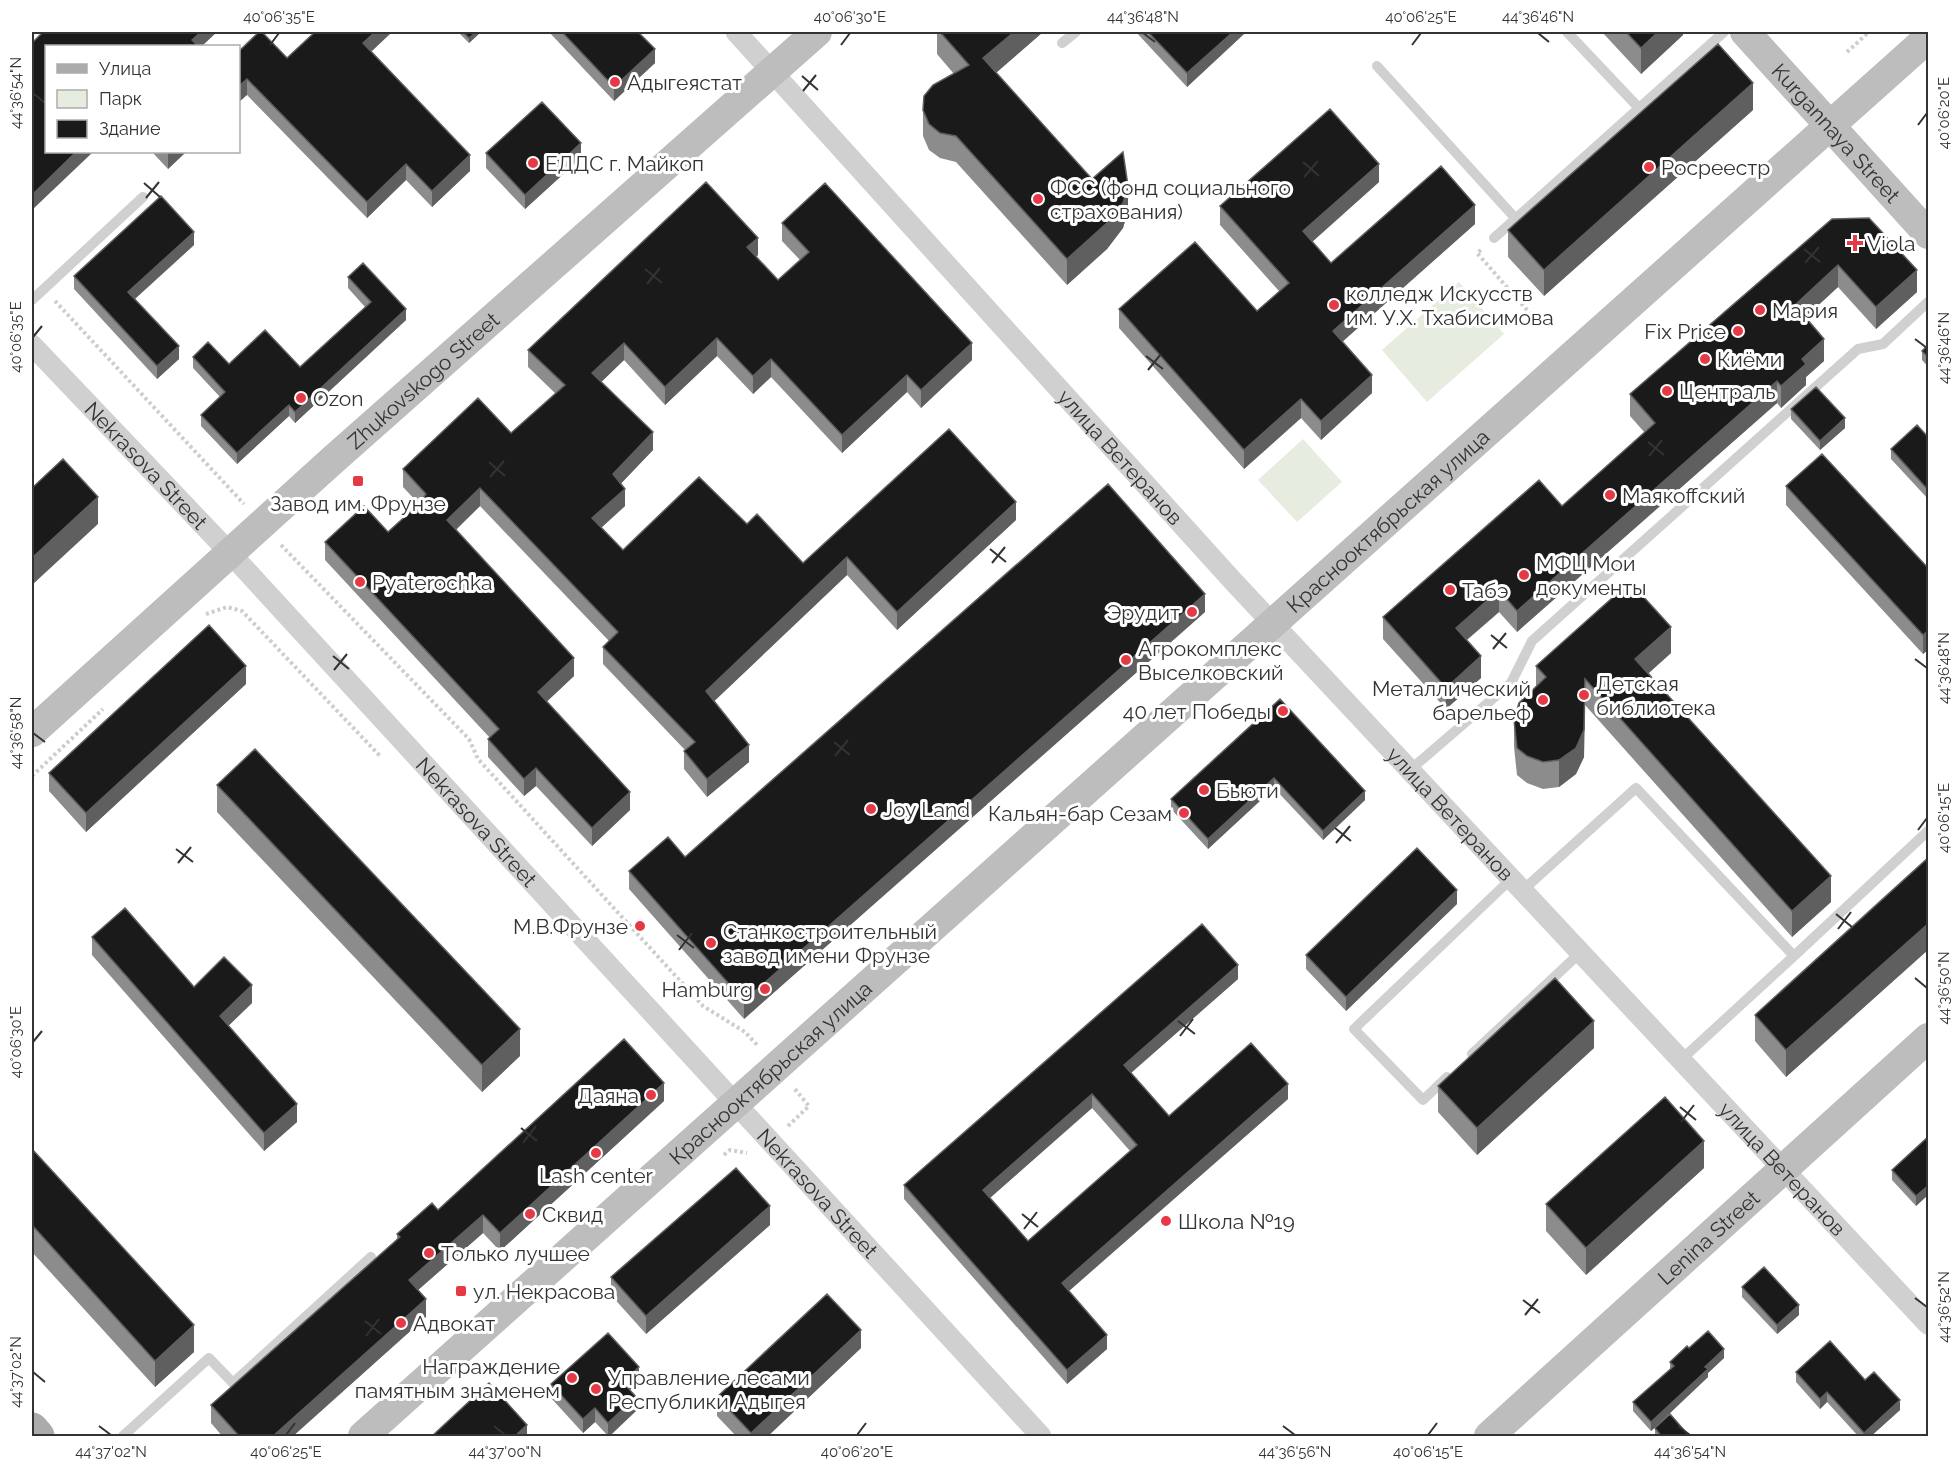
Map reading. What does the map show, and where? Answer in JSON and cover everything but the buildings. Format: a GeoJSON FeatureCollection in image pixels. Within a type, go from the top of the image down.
{"type":"FeatureCollection","features":[{"type":"Feature","properties":{"kind":"street","name":"улица Ветеранов"},"geometry":{"type":"LineString","coordinates":[[736,32],[1274,623],[1929,1324]]}},
{"type":"Feature","properties":{"kind":"street","name":"Zhukovskogo Street"},"geometry":{"type":"LineString","coordinates":[[32,732],[230,553],[817,32]]}},
{"type":"Feature","properties":{"kind":"street","name":"Kurgannaya Street"},"geometry":{"type":"LineString","coordinates":[[1745,32],[1929,234]]}},
{"type":"Feature","properties":{"kind":"street","name":"Краснооктябрьская улица"},"geometry":{"type":"LineString","coordinates":[[363,1437],[1929,38]]}},
{"type":"Feature","properties":{"kind":"street","name":"Nekrasova Street"},"geometry":{"type":"LineString","coordinates":[[32,345],[230,553],[1041,1437]]}},
{"type":"Feature","properties":{"kind":"street","name":"Lenina Street"},"geometry":{"type":"LineString","coordinates":[[1489,1437],[1929,1038]]}},
{"type":"Feature","properties":{"kind":"lane"},"geometry":{"type":"LineString","coordinates":[[1062,44],[1076,32]]}},
{"type":"Feature","properties":{"kind":"lane"},"geometry":{"type":"LineString","coordinates":[[1567,32],[1639,108]]}},
{"type":"Feature","properties":{"kind":"lane"},"geometry":{"type":"LineString","coordinates":[[1494,238],[1724,32]]}},
{"type":"Feature","properties":{"kind":"lane"},"geometry":{"type":"LineString","coordinates":[[1377,66],[1516,219]]}},
{"type":"Feature","properties":{"kind":"lane"},"geometry":{"type":"LineString","coordinates":[[32,300],[142,197]]}},
{"type":"Feature","properties":{"kind":"lane"},"geometry":{"type":"LineString","coordinates":[[1410,770],[1511,682],[1532,641],[1858,350],[1882,344],[1929,302]]}},
{"type":"Feature","properties":{"kind":"lane"},"geometry":{"type":"LineString","coordinates":[[1582,951],[1423,1100],[1354,1029],[1518,884],[1636,788],[1794,956]]}},
{"type":"Feature","properties":{"kind":"lane"},"geometry":{"type":"LineString","coordinates":[[1683,1059],[1929,831]]}},
{"type":"Feature","properties":{"kind":"lane"},"geometry":{"type":"LineString","coordinates":[[123,1437],[209,1358],[233,1383],[370,1257]]}},
{"type":"Feature","properties":{"kind":"path"},"geometry":{"type":"LineString","coordinates":[[1847,52],[1869,32]]}},
{"type":"Feature","properties":{"kind":"path"},"geometry":{"type":"LineString","coordinates":[[1494,238],[1477,253],[1541,326]]}},
{"type":"Feature","properties":{"kind":"green space"},"geometry":{"type":"Polygon","coordinates":[[[1459,282],[1504,334],[1427,402],[1382,350],[1459,282]]]}},
{"type":"Feature","properties":{"kind":"green space"},"geometry":{"type":"Polygon","coordinates":[[[1303,439],[1342,482],[1297,522],[1258,480],[1303,439]]]}},
{"type":"Feature","properties":{"kind":"place","name":"Адыгеястат"},"geometry":{"type":"Point","coordinates":[615,82]}},
{"type":"Feature","properties":{"kind":"place","name":"ЕДДС г. Майкоп"},"geometry":{"type":"Point","coordinates":[533,163]}},
{"type":"Feature","properties":{"kind":"place","name":"Росреестр"},"geometry":{"type":"Point","coordinates":[1649,167]}},
{"type":"Feature","properties":{"kind":"place","name":"ФСС (фонд социального страхования)"},"geometry":{"type":"Point","coordinates":[1038,199]}},
{"type":"Feature","properties":{"kind":"place","name":"Viola"},"geometry":{"type":"Point","coordinates":[1855,243]}},
{"type":"Feature","properties":{"kind":"place","name":"колледж Искусств им. У.Х. Тхабисимова"},"geometry":{"type":"Point","coordinates":[1334,305]}},
{"type":"Feature","properties":{"kind":"place","name":"Мария"},"geometry":{"type":"Point","coordinates":[1760,310]}},
{"type":"Feature","properties":{"kind":"place","name":"Fix Price"},"geometry":{"type":"Point","coordinates":[1738,331]}},
{"type":"Feature","properties":{"kind":"place","name":"Киёми"},"geometry":{"type":"Point","coordinates":[1705,359]}},
{"type":"Feature","properties":{"kind":"place","name":"Централь"},"geometry":{"type":"Point","coordinates":[1667,391]}},
{"type":"Feature","properties":{"kind":"place","name":"Ozon"},"geometry":{"type":"Point","coordinates":[301,398]}},
{"type":"Feature","properties":{"kind":"place","name":"Завод им. Фрунзе"},"geometry":{"type":"Point","coordinates":[358,481]}},
{"type":"Feature","properties":{"kind":"place","name":"Маякоffский"},"geometry":{"type":"Point","coordinates":[1610,495]}},
{"type":"Feature","properties":{"kind":"place","name":"МФЦ Мои документы"},"geometry":{"type":"Point","coordinates":[1524,575]}},
{"type":"Feature","properties":{"kind":"place","name":"Pyaterochka"},"geometry":{"type":"Point","coordinates":[360,582]}},
{"type":"Feature","properties":{"kind":"place","name":"Табэ"},"geometry":{"type":"Point","coordinates":[1450,590]}},
{"type":"Feature","properties":{"kind":"place","name":"Эрудит"},"geometry":{"type":"Point","coordinates":[1192,612]}},
{"type":"Feature","properties":{"kind":"place","name":"Агрокомплекс Выселковский"},"geometry":{"type":"Point","coordinates":[1126,660]}},
{"type":"Feature","properties":{"kind":"place","name":"Детская библиотека"},"geometry":{"type":"Point","coordinates":[1584,695]}},
{"type":"Feature","properties":{"kind":"place","name":"Металлический барельеф"},"geometry":{"type":"Point","coordinates":[1543,700]}},
{"type":"Feature","properties":{"kind":"place","name":"40 лет Победы"},"geometry":{"type":"Point","coordinates":[1283,711]}},
{"type":"Feature","properties":{"kind":"place","name":"Бьюти"},"geometry":{"type":"Point","coordinates":[1204,790]}},
{"type":"Feature","properties":{"kind":"place","name":"Joy Land"},"geometry":{"type":"Point","coordinates":[871,809]}},
{"type":"Feature","properties":{"kind":"place","name":"Кальян-бар Сезам"},"geometry":{"type":"Point","coordinates":[1184,813]}},
{"type":"Feature","properties":{"kind":"place","name":"М.В.Фрунзе"},"geometry":{"type":"Point","coordinates":[640,926]}},
{"type":"Feature","properties":{"kind":"place","name":"Станкостроительный завод имени Фрунзе"},"geometry":{"type":"Point","coordinates":[711,943]}},
{"type":"Feature","properties":{"kind":"place","name":"Hamburg"},"geometry":{"type":"Point","coordinates":[765,989]}},
{"type":"Feature","properties":{"kind":"place","name":"Даяна"},"geometry":{"type":"Point","coordinates":[651,1095]}},
{"type":"Feature","properties":{"kind":"place","name":"Lash center"},"geometry":{"type":"Point","coordinates":[596,1153]}},
{"type":"Feature","properties":{"kind":"place","name":"Сквид"},"geometry":{"type":"Point","coordinates":[530,1214]}},
{"type":"Feature","properties":{"kind":"place","name":"Школа №19"},"geometry":{"type":"Point","coordinates":[1166,1221]}},
{"type":"Feature","properties":{"kind":"place","name":"Только лучшее"},"geometry":{"type":"Point","coordinates":[429,1253]}},
{"type":"Feature","properties":{"kind":"place","name":"ул. Некрасова"},"geometry":{"type":"Point","coordinates":[461,1291]}},
{"type":"Feature","properties":{"kind":"place","name":"Адвокат"},"geometry":{"type":"Point","coordinates":[401,1323]}},
{"type":"Feature","properties":{"kind":"place","name":"Награждение памятным знаменем"},"geometry":{"type":"Point","coordinates":[572,1378]}},
{"type":"Feature","properties":{"kind":"place","name":"Управление лесами Республики Адыгея"},"geometry":{"type":"Point","coordinates":[596,1389]}}]}
